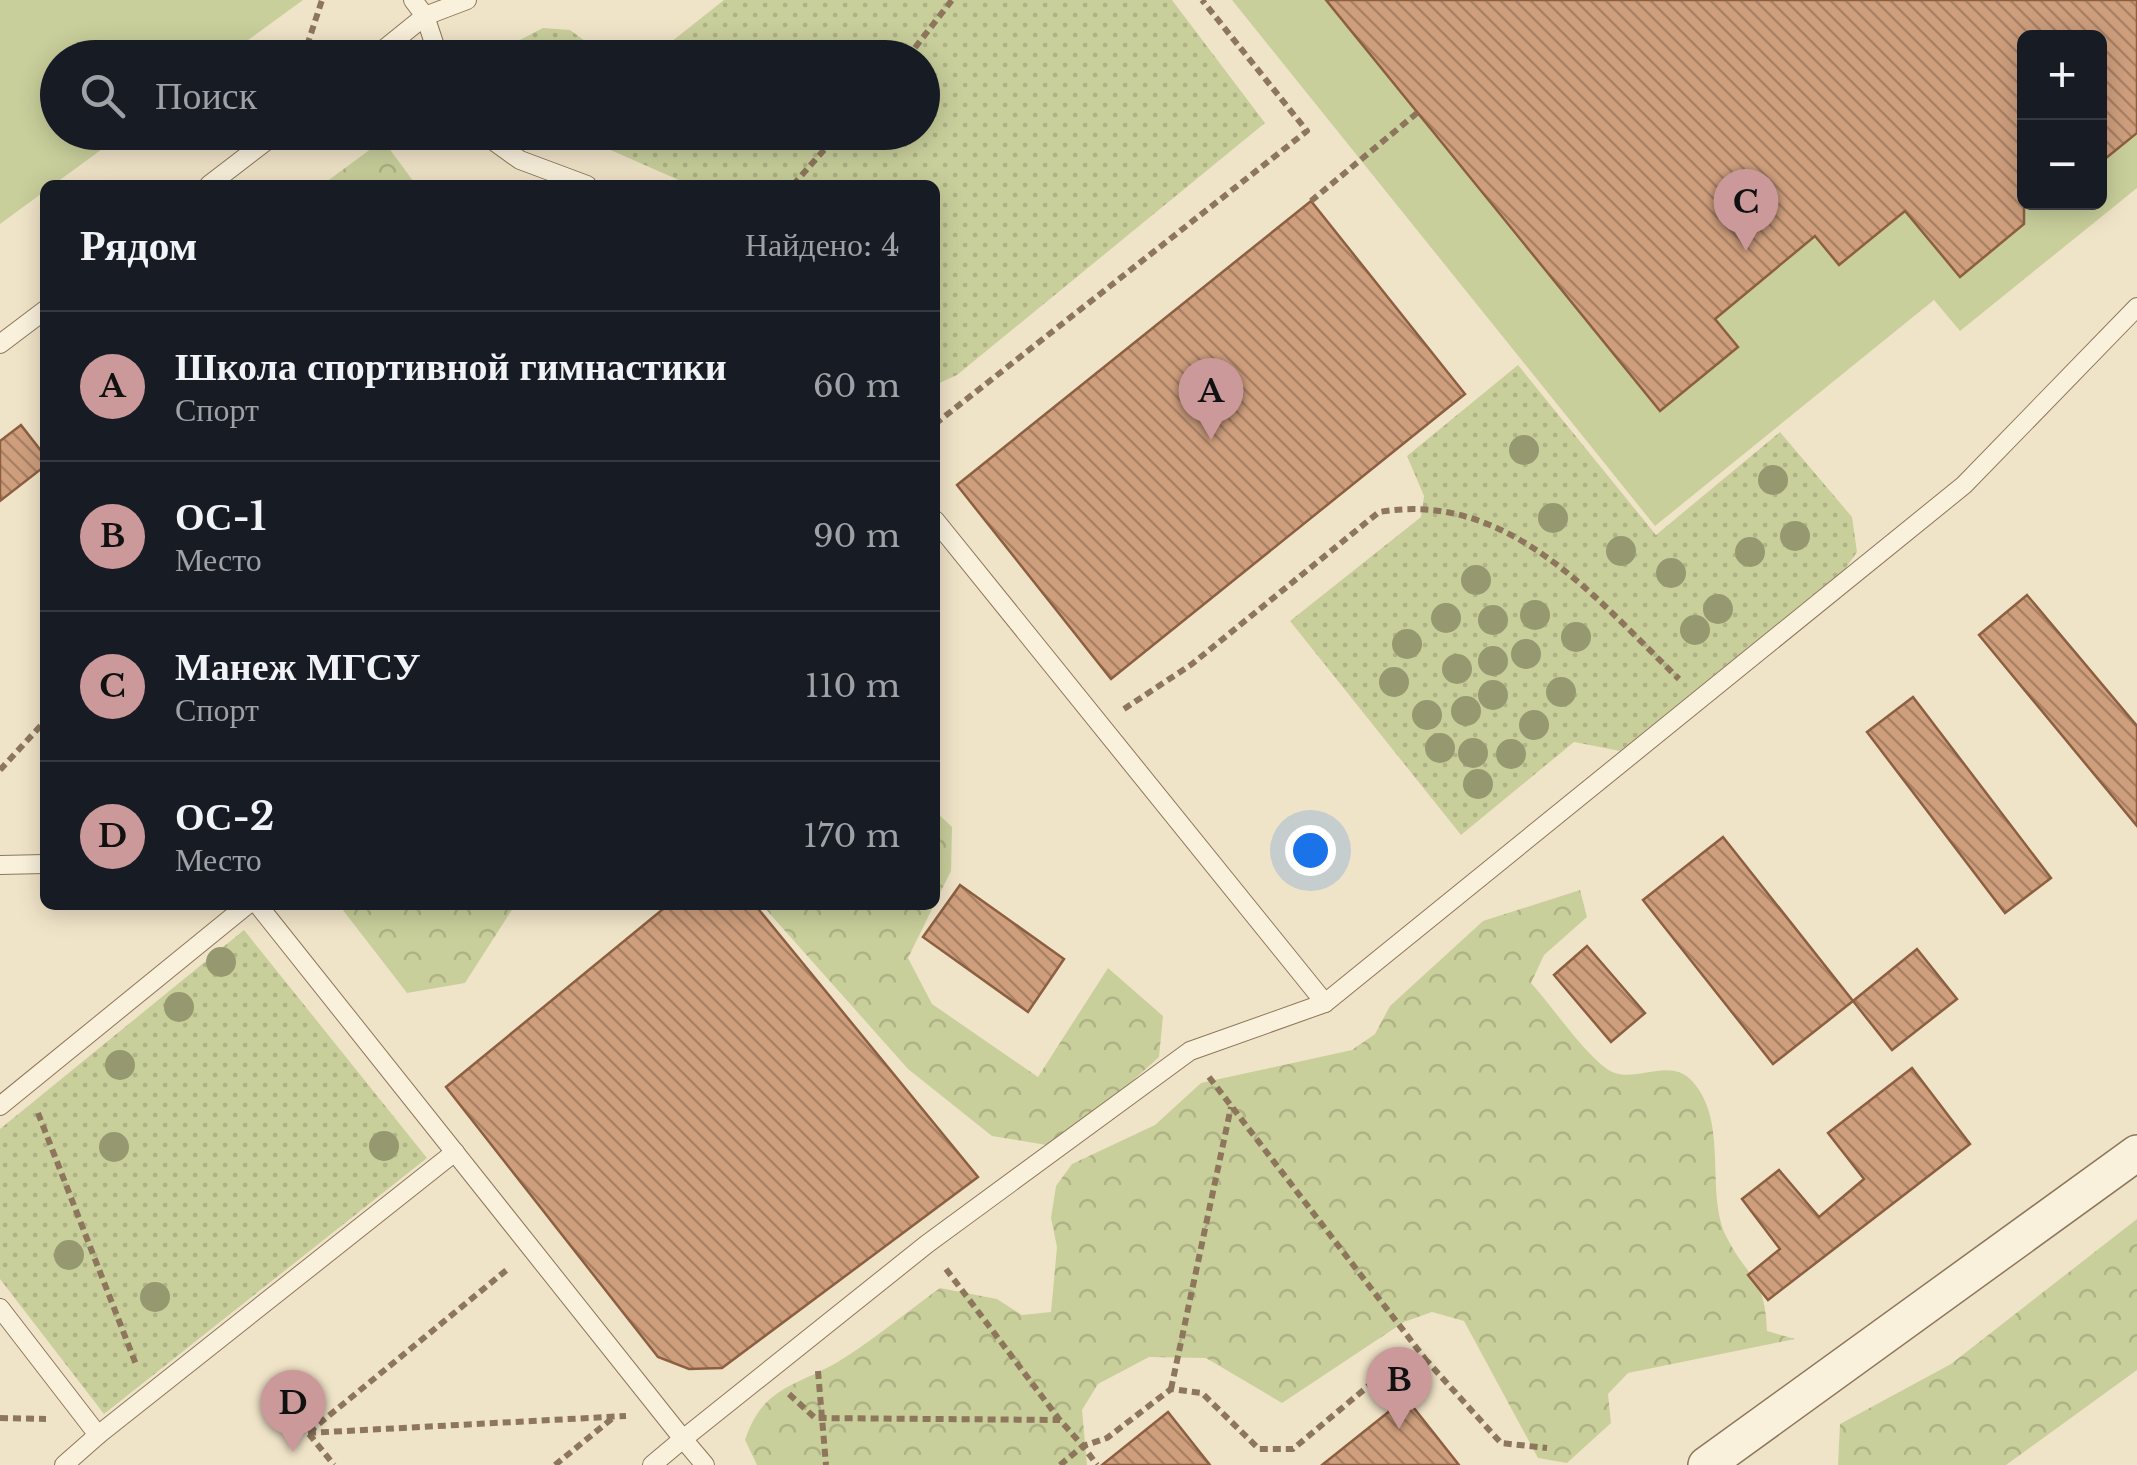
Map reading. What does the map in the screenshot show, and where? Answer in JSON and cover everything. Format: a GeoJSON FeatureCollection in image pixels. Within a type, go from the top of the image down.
{"type":"FeatureCollection","features":[{"type":"Feature","properties":{"kind":"street"},"geometry":{"type":"LineString","coordinates":[[1706,1465],[2137,1153]]}},
{"type":"Feature","properties":{"kind":"lane"},"geometry":{"type":"LineString","coordinates":[[413,0],[425,16],[432,40]]}},
{"type":"Feature","properties":{"kind":"lane"},"geometry":{"type":"LineString","coordinates":[[395,40],[425,16],[467,0]]}},
{"type":"Feature","properties":{"kind":"lane"},"geometry":{"type":"LineString","coordinates":[[216,180],[255,150]]}},
{"type":"Feature","properties":{"kind":"lane"},"geometry":{"type":"LineString","coordinates":[[506,150],[520,160],[574,180]]}},
{"type":"Feature","properties":{"kind":"lane"},"geometry":{"type":"LineString","coordinates":[[652,1465],[928,1244],[1190,1052],[1325,1003],[1964,485],[2137,307]]}},
{"type":"Feature","properties":{"kind":"lane"},"geometry":{"type":"LineString","coordinates":[[0,344],[40,314]]}},
{"type":"Feature","properties":{"kind":"lane"},"geometry":{"type":"LineString","coordinates":[[940,526],[1325,1003]]}},
{"type":"Feature","properties":{"kind":"lane"},"geometry":{"type":"LineString","coordinates":[[0,865],[40,864]]}},
{"type":"Feature","properties":{"kind":"lane"},"geometry":{"type":"LineString","coordinates":[[0,1106],[241,910]]}},
{"type":"Feature","properties":{"kind":"lane"},"geometry":{"type":"LineString","coordinates":[[262,910],[705,1465]]}},
{"type":"Feature","properties":{"kind":"lane"},"geometry":{"type":"LineString","coordinates":[[64,1465],[455,1152]]}},
{"type":"Feature","properties":{"kind":"lane"},"geometry":{"type":"LineString","coordinates":[[0,1308],[98,1435]]}},
{"type":"Feature","properties":{"kind":"path"},"geometry":{"type":"LineString","coordinates":[[309,40],[322,0]]}},
{"type":"Feature","properties":{"kind":"path"},"geometry":{"type":"LineString","coordinates":[[921,40],[952,0]]}},
{"type":"Feature","properties":{"kind":"path"},"geometry":{"type":"LineString","coordinates":[[940,420],[1307,131],[1202,0]]}},
{"type":"Feature","properties":{"kind":"path"},"geometry":{"type":"LineString","coordinates":[[1310,201],[1418,113]]}},
{"type":"Feature","properties":{"kind":"path"},"geometry":{"type":"LineString","coordinates":[[797,180],[824,150]]}},
{"type":"Feature","properties":{"kind":"path"},"geometry":{"type":"LineString","coordinates":[[1099,725],[1192,664],[1379,512],[1407,507],[1467,514],[1552,558],[1702,700]]}},
{"type":"Feature","properties":{"kind":"path"},"geometry":{"type":"LineString","coordinates":[[0,770],[40,726]]}},
{"type":"Feature","properties":{"kind":"path"},"geometry":{"type":"LineString","coordinates":[[1190,1052],[1427,1361],[1501,1443],[1547,1448]]}},
{"type":"Feature","properties":{"kind":"path"},"geometry":{"type":"LineString","coordinates":[[27,1084],[148,1395]]}},
{"type":"Feature","properties":{"kind":"path"},"geometry":{"type":"LineString","coordinates":[[1060,1465],[1083,1446],[1106,1438],[1171,1389],[1231,1107]]}},
{"type":"Feature","properties":{"kind":"path"},"geometry":{"type":"LineString","coordinates":[[928,1244],[1097,1465]]}},
{"type":"Feature","properties":{"kind":"path"},"geometry":{"type":"LineString","coordinates":[[308,1433],[533,1249]]}},
{"type":"Feature","properties":{"kind":"path"},"geometry":{"type":"LineString","coordinates":[[814,1335],[826,1465]]}},
{"type":"Feature","properties":{"kind":"path"},"geometry":{"type":"LineString","coordinates":[[1171,1389],[1202,1393],[1259,1450],[1294,1449],[1397,1362],[1427,1361]]}},
{"type":"Feature","properties":{"kind":"path"},"geometry":{"type":"LineString","coordinates":[[766,1373],[815,1418],[1060,1420]]}},
{"type":"Feature","properties":{"kind":"path"},"geometry":{"type":"LineString","coordinates":[[308,1433],[664,1414]]}},
{"type":"Feature","properties":{"kind":"path"},"geometry":{"type":"LineString","coordinates":[[555,1465],[615,1416]]}},
{"type":"Feature","properties":{"kind":"path"},"geometry":{"type":"LineString","coordinates":[[308,1433],[334,1465]]}},
{"type":"Feature","properties":{"kind":"green space"},"geometry":{"type":"Polygon","coordinates":[[[0,0],[303,0],[248,40],[40,40],[40,150],[101,150],[60,180],[40,180],[40,195],[0,224],[0,0]]]}},
{"type":"Feature","properties":{"kind":"green space"},"geometry":{"type":"Polygon","coordinates":[[[724,0],[1172,0],[1265,123],[957,375],[940,383],[940,180],[679,180],[611,150],[940,150],[940,40],[673,40],[724,0]]]}},
{"type":"Feature","properties":{"kind":"green space"},"geometry":{"type":"Polygon","coordinates":[[[1232,0],[2137,0],[2137,188],[1960,331],[1934,300],[1655,526],[1232,0]]]}},
{"type":"Feature","properties":{"kind":"green space"},"geometry":{"type":"Polygon","coordinates":[[[543,28],[570,30],[584,40],[520,40],[543,28]]]}},
{"type":"Feature","properties":{"kind":"green space"},"geometry":{"type":"Polygon","coordinates":[[[369,150],[390,150],[412,180],[329,180],[369,150]]]}},
{"type":"Feature","properties":{"kind":"green space"},"geometry":{"type":"Polygon","coordinates":[[[1518,365],[1656,535],[1780,432],[1852,517],[1857,552],[1845,569],[1620,751],[1574,742],[1461,835],[1290,621],[1421,517],[1424,496],[1407,456],[1518,365]]]}},
{"type":"Feature","properties":{"kind":"green space"},"geometry":{"type":"Polygon","coordinates":[[[940,816],[952,827],[951,871],[940,893],[940,816]]]}},
{"type":"Feature","properties":{"kind":"green space"},"geometry":{"type":"Polygon","coordinates":[[[1580,890],[1587,917],[1544,955],[1531,983],[1577,1040],[1607,1069],[1628,1075],[1673,1071],[1693,1082],[1710,1117],[1717,1199],[1726,1236],[1759,1288],[1767,1331],[1795,1339],[1628,1373],[1608,1394],[1611,1423],[1567,1463],[1538,1458],[1464,1321],[1432,1312],[1404,1322],[1282,1403],[1206,1358],[1149,1357],[1098,1384],[1082,1410],[1087,1465],[757,1465],[745,1440],[762,1407],[785,1388],[844,1358],[940,1288],[997,1299],[1022,1315],[1051,1312],[1057,1247],[1051,1218],[1056,1186],[1072,1164],[1155,1125],[1201,1083],[1352,1050],[1375,1034],[1390,1006],[1483,921],[1580,890]]]}},
{"type":"Feature","properties":{"kind":"green space"},"geometry":{"type":"Polygon","coordinates":[[[343,910],[512,910],[465,983],[407,993],[343,910]]]}},
{"type":"Feature","properties":{"kind":"green space"},"geometry":{"type":"Polygon","coordinates":[[[766,910],[932,910],[908,958],[932,1004],[1038,1077],[1108,968],[1163,1016],[1159,1057],[1059,1147],[992,1136],[908,1069],[766,910]]]}},
{"type":"Feature","properties":{"kind":"green space"},"geometry":{"type":"Polygon","coordinates":[[[244,930],[427,1158],[104,1414],[0,1279],[0,1129],[244,930]]]}},
{"type":"Feature","properties":{"kind":"green space"},"geometry":{"type":"Polygon","coordinates":[[[2137,1219],[2137,1370],[2006,1465],[1838,1465],[1840,1424],[1951,1364],[2137,1219]]]}},
{"type":"Feature","properties":{"kind":"building"},"geometry":{"type":"Polygon","coordinates":[[[1326,0],[2137,0],[2137,133],[2107,157],[2107,30],[2017,30],[2017,210],[2024,210],[2024,224],[1960,277],[1905,211],[1839,265],[1815,236],[1715,319],[1738,347],[1660,411],[1326,0]]]}},
{"type":"Feature","properties":{"kind":"building"},"geometry":{"type":"Polygon","coordinates":[[[1311,201],[1465,394],[1111,679],[957,485],[1311,201]]]}},
{"type":"Feature","properties":{"kind":"building"},"geometry":{"type":"Polygon","coordinates":[[[21,425],[40,450],[40,470],[0,501],[0,441],[21,425]]]}},
{"type":"Feature","properties":{"kind":"building"},"geometry":{"type":"Polygon","coordinates":[[[2027,595],[2137,726],[2137,826],[1979,635],[2027,595]]]}},
{"type":"Feature","properties":{"kind":"building"},"geometry":{"type":"Polygon","coordinates":[[[1913,697],[2051,878],[2005,913],[1867,732],[1913,697]]]}},
{"type":"Feature","properties":{"kind":"building"},"geometry":{"type":"Polygon","coordinates":[[[1723,837],[1853,1001],[1773,1064],[1643,900],[1723,837]]]}},
{"type":"Feature","properties":{"kind":"building"},"geometry":{"type":"Polygon","coordinates":[[[960,885],[1064,959],[1028,1012],[923,937],[960,885]]]}},
{"type":"Feature","properties":{"kind":"building"},"geometry":{"type":"Polygon","coordinates":[[[662,910],[759,910],[978,1177],[722,1368],[689,1369],[658,1357],[446,1087],[662,910]]]}},
{"type":"Feature","properties":{"kind":"building"},"geometry":{"type":"Polygon","coordinates":[[[1587,946],[1645,1013],[1611,1042],[1554,975],[1587,946]]]}},
{"type":"Feature","properties":{"kind":"building"},"geometry":{"type":"Polygon","coordinates":[[[1917,949],[1957,999],[1892,1050],[1853,1001],[1917,949]]]}},
{"type":"Feature","properties":{"kind":"building"},"geometry":{"type":"Polygon","coordinates":[[[1912,1068],[1970,1144],[1768,1300],[1748,1275],[1780,1249],[1742,1199],[1779,1170],[1819,1217],[1864,1179],[1828,1133],[1912,1068]]]}},
{"type":"Feature","properties":{"kind":"building"},"geometry":{"type":"Polygon","coordinates":[[[1406,1398],[1459,1465],[1322,1465],[1406,1398]]]}},
{"type":"Feature","properties":{"kind":"building"},"geometry":{"type":"Polygon","coordinates":[[[1168,1412],[1210,1465],[1102,1465],[1168,1412]]]}},
{"type":"Feature","properties":{"kind":"place","name":"Манеж МГСУ"},"geometry":{"type":"Point","coordinates":[1746,251]}},
{"type":"Feature","properties":{"kind":"place","name":"Школа спортивной гимнастики"},"geometry":{"type":"Point","coordinates":[1211,440]}},
{"type":"Feature","properties":{"kind":"place","name":"ОС-1"},"geometry":{"type":"Point","coordinates":[1399,1429]}},
{"type":"Feature","properties":{"kind":"place","name":"ОС-2"},"geometry":{"type":"Point","coordinates":[293,1452]}}]}
